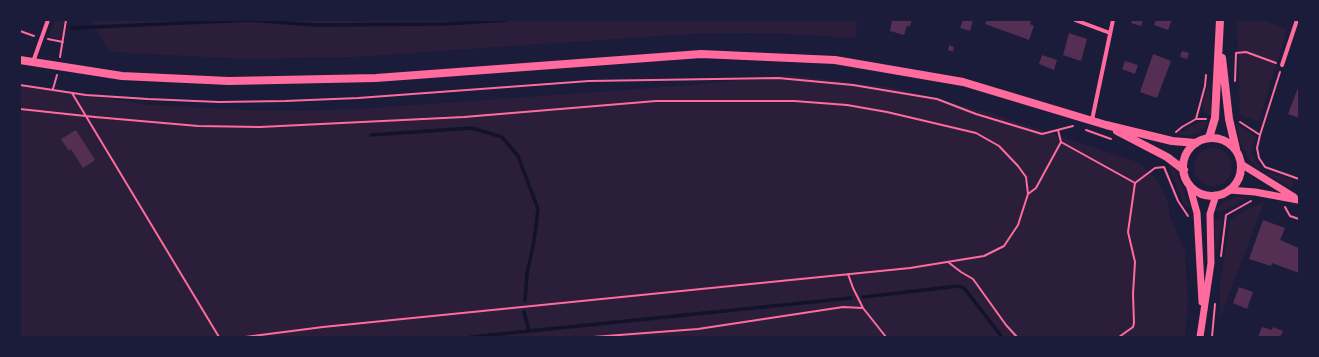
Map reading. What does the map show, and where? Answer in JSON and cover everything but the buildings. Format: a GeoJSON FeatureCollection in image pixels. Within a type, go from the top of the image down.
{"type":"FeatureCollection","features":[{"type":"Feature","properties":{"kind":"main road"},"geometry":{"type":"LineString","coordinates":[[1209,138],[1215,118],[1220,20]]}},
{"type":"Feature","properties":{"kind":"main road"},"geometry":{"type":"LineString","coordinates":[[1196,143],[1186,155],[1184,170],[1189,184],[1201,193],[1208,195],[1223,194],[1229,190],[1239,178],[1241,164],[1236,150],[1229,119],[1220,33]]}},
{"type":"Feature","properties":{"kind":"main road"},"geometry":{"type":"LineString","coordinates":[[20,60],[122,76],[229,81],[376,78],[701,54],[835,60],[963,82],[1092,120],[1167,157],[1184,170]]}},
{"type":"Feature","properties":{"kind":"main road"},"geometry":{"type":"LineString","coordinates":[[1106,126],[1172,141],[1196,143],[1209,138],[1217,138],[1224,140],[1236,150]]}},
{"type":"Feature","properties":{"kind":"street"},"geometry":{"type":"LineString","coordinates":[[32,62],[48,20]]}},
{"type":"Feature","properties":{"kind":"street"},"geometry":{"type":"LineString","coordinates":[[1075,20],[1110,33]]}},
{"type":"Feature","properties":{"kind":"street"},"geometry":{"type":"LineString","coordinates":[[1092,120],[1113,20]]}},
{"type":"Feature","properties":{"kind":"street"},"geometry":{"type":"LineString","coordinates":[[1282,65],[1297,20]]}},
{"type":"Feature","properties":{"kind":"street"},"geometry":{"type":"LineString","coordinates":[[1241,164],[1299,200]]}},
{"type":"Feature","properties":{"kind":"street"},"geometry":{"type":"LineString","coordinates":[[1189,184],[1197,213],[1203,318]]}},
{"type":"Feature","properties":{"kind":"street"},"geometry":{"type":"LineString","coordinates":[[1229,190],[1255,192],[1299,200]]}},
{"type":"Feature","properties":{"kind":"street"},"geometry":{"type":"LineString","coordinates":[[1200,337],[1211,263],[1210,214],[1216,195]]}},
{"type":"Feature","properties":{"kind":"path"},"geometry":{"type":"LineString","coordinates":[[53,89],[66,20]]}},
{"type":"Feature","properties":{"kind":"path"},"geometry":{"type":"LineString","coordinates":[[1236,52],[1246,52],[1282,65],[1260,135]]}},
{"type":"Feature","properties":{"kind":"path"},"geometry":{"type":"LineString","coordinates":[[20,85],[86,95],[219,102],[366,98],[589,81],[778,78],[853,85],[937,99],[976,114],[1042,134],[1072,126],[1078,128]]}},
{"type":"Feature","properties":{"kind":"path"},"geometry":{"type":"LineString","coordinates":[[72,92],[219,337]]}},
{"type":"Feature","properties":{"kind":"path"},"geometry":{"type":"LineString","coordinates":[[20,109],[198,126],[260,127],[464,117],[656,101],[794,101],[847,105],[887,112],[976,133],[999,146],[1026,177],[1028,194],[1018,225],[1004,246],[984,256],[910,268],[323,327],[245,337]]}},
{"type":"Feature","properties":{"kind":"path"},"geometry":{"type":"LineString","coordinates":[[1028,194],[1036,188],[1061,142],[1058,130]]}},
{"type":"Feature","properties":{"kind":"path"},"geometry":{"type":"LineString","coordinates":[[1084,130],[1116,141]]}},
{"type":"Feature","properties":{"kind":"path"},"geometry":{"type":"LineString","coordinates":[[1061,142],[1135,183]]}},
{"type":"Feature","properties":{"kind":"path"},"geometry":{"type":"LineString","coordinates":[[1119,337],[1133,327],[1134,323],[1133,294],[1135,262],[1128,232],[1135,183],[1155,168],[1164,167],[1159,163]]}},
{"type":"Feature","properties":{"kind":"path"},"geometry":{"type":"LineString","coordinates":[[1261,177],[1265,167],[1299,179]]}},
{"type":"Feature","properties":{"kind":"path"},"geometry":{"type":"LineString","coordinates":[[1221,257],[1226,215],[1252,200],[1255,192]]}},
{"type":"Feature","properties":{"kind":"path"},"geometry":{"type":"LineString","coordinates":[[948,262],[973,279],[1006,325],[1017,337]]}},
{"type":"Feature","properties":{"kind":"path"},"geometry":{"type":"LineString","coordinates":[[848,274],[863,308],[886,337]]}},
{"type":"Feature","properties":{"kind":"path"},"geometry":{"type":"LineString","coordinates":[[1212,337],[1216,300]]}},
{"type":"Feature","properties":{"kind":"path"},"geometry":{"type":"LineString","coordinates":[[593,337],[698,329],[843,307],[863,308]]}},
{"type":"Feature","properties":{"kind":"shaded area"},"geometry":{"type":"Polygon","coordinates":[[[55,20],[64,20],[61,38],[59,39],[49,36],[55,20]]]}},
{"type":"Feature","properties":{"kind":"shaded area"},"geometry":{"type":"Polygon","coordinates":[[[90,20],[857,20],[856,38],[788,34],[691,34],[353,57],[246,59],[110,52],[90,20]]]}},
{"type":"Feature","properties":{"kind":"shaded area"},"geometry":{"type":"Polygon","coordinates":[[[1237,20],[1263,20],[1287,29],[1259,122],[1240,115],[1237,20]]]}},
{"type":"Feature","properties":{"kind":"shaded area"},"geometry":{"type":"Polygon","coordinates":[[[790,75],[895,88],[986,112],[1140,163],[1157,180],[1167,200],[1171,219],[1185,252],[1188,304],[1185,337],[20,337],[20,85],[151,105],[244,110],[300,111],[356,109],[692,85],[790,75]]]}},
{"type":"Feature","properties":{"kind":"shaded area"},"geometry":{"type":"Polygon","coordinates":[[[1210,79],[1211,115],[1208,115],[1202,109],[1210,79]]]}},
{"type":"Feature","properties":{"kind":"shaded area"},"geometry":{"type":"Polygon","coordinates":[[[1200,122],[1209,122],[1203,130],[1193,135],[1178,135],[1179,132],[1184,131],[1187,127],[1200,122]]]}},
{"type":"Feature","properties":{"kind":"shaded area"},"geometry":{"type":"Polygon","coordinates":[[[1235,123],[1256,136],[1251,153],[1260,167],[1260,170],[1250,161],[1241,144],[1235,123]]]}},
{"type":"Feature","properties":{"kind":"shaded area"},"geometry":{"type":"Polygon","coordinates":[[[1209,148],[1217,148],[1224,151],[1229,156],[1232,167],[1229,178],[1224,183],[1217,186],[1209,186],[1202,183],[1197,178],[1194,171],[1194,163],[1197,156],[1202,151],[1209,148]]]}},
{"type":"Feature","properties":{"kind":"shaded area"},"geometry":{"type":"Polygon","coordinates":[[[1168,164],[1176,171],[1190,208],[1184,205],[1168,164]]]}},
{"type":"Feature","properties":{"kind":"shaded area"},"geometry":{"type":"Polygon","coordinates":[[[1269,172],[1293,180],[1292,188],[1266,174],[1269,172]]]}},
{"type":"Feature","properties":{"kind":"shaded area"},"geometry":{"type":"Polygon","coordinates":[[[1248,196],[1236,205],[1222,211],[1216,211],[1219,206],[1226,201],[1236,197],[1248,196]]]}},
{"type":"Feature","properties":{"kind":"shaded area"},"geometry":{"type":"Polygon","coordinates":[[[1264,203],[1220,319],[1220,283],[1230,220],[1251,207],[1264,203]]]}},
{"type":"Feature","properties":{"kind":"shaded area"},"geometry":{"type":"Polygon","coordinates":[[[1221,219],[1223,222],[1217,250],[1215,250],[1214,220],[1221,219]]]}},
{"type":"Feature","properties":{"kind":"waterway"},"geometry":{"type":"LineString","coordinates":[[72,28],[250,20],[314,25],[446,24],[506,20]]}},
{"type":"Feature","properties":{"kind":"waterway"},"geometry":{"type":"LineString","coordinates":[[371,135],[472,128],[502,137],[518,156],[538,209],[534,241],[527,274],[525,300]]}},
{"type":"Feature","properties":{"kind":"waterway"},"geometry":{"type":"LineString","coordinates":[[863,297],[959,286],[964,288],[1002,337]]}},
{"type":"Feature","properties":{"kind":"waterway"},"geometry":{"type":"LineString","coordinates":[[471,337],[851,298]]}},
{"type":"Feature","properties":{"kind":"waterway"},"geometry":{"type":"LineString","coordinates":[[524,312],[529,331]]}}]}
